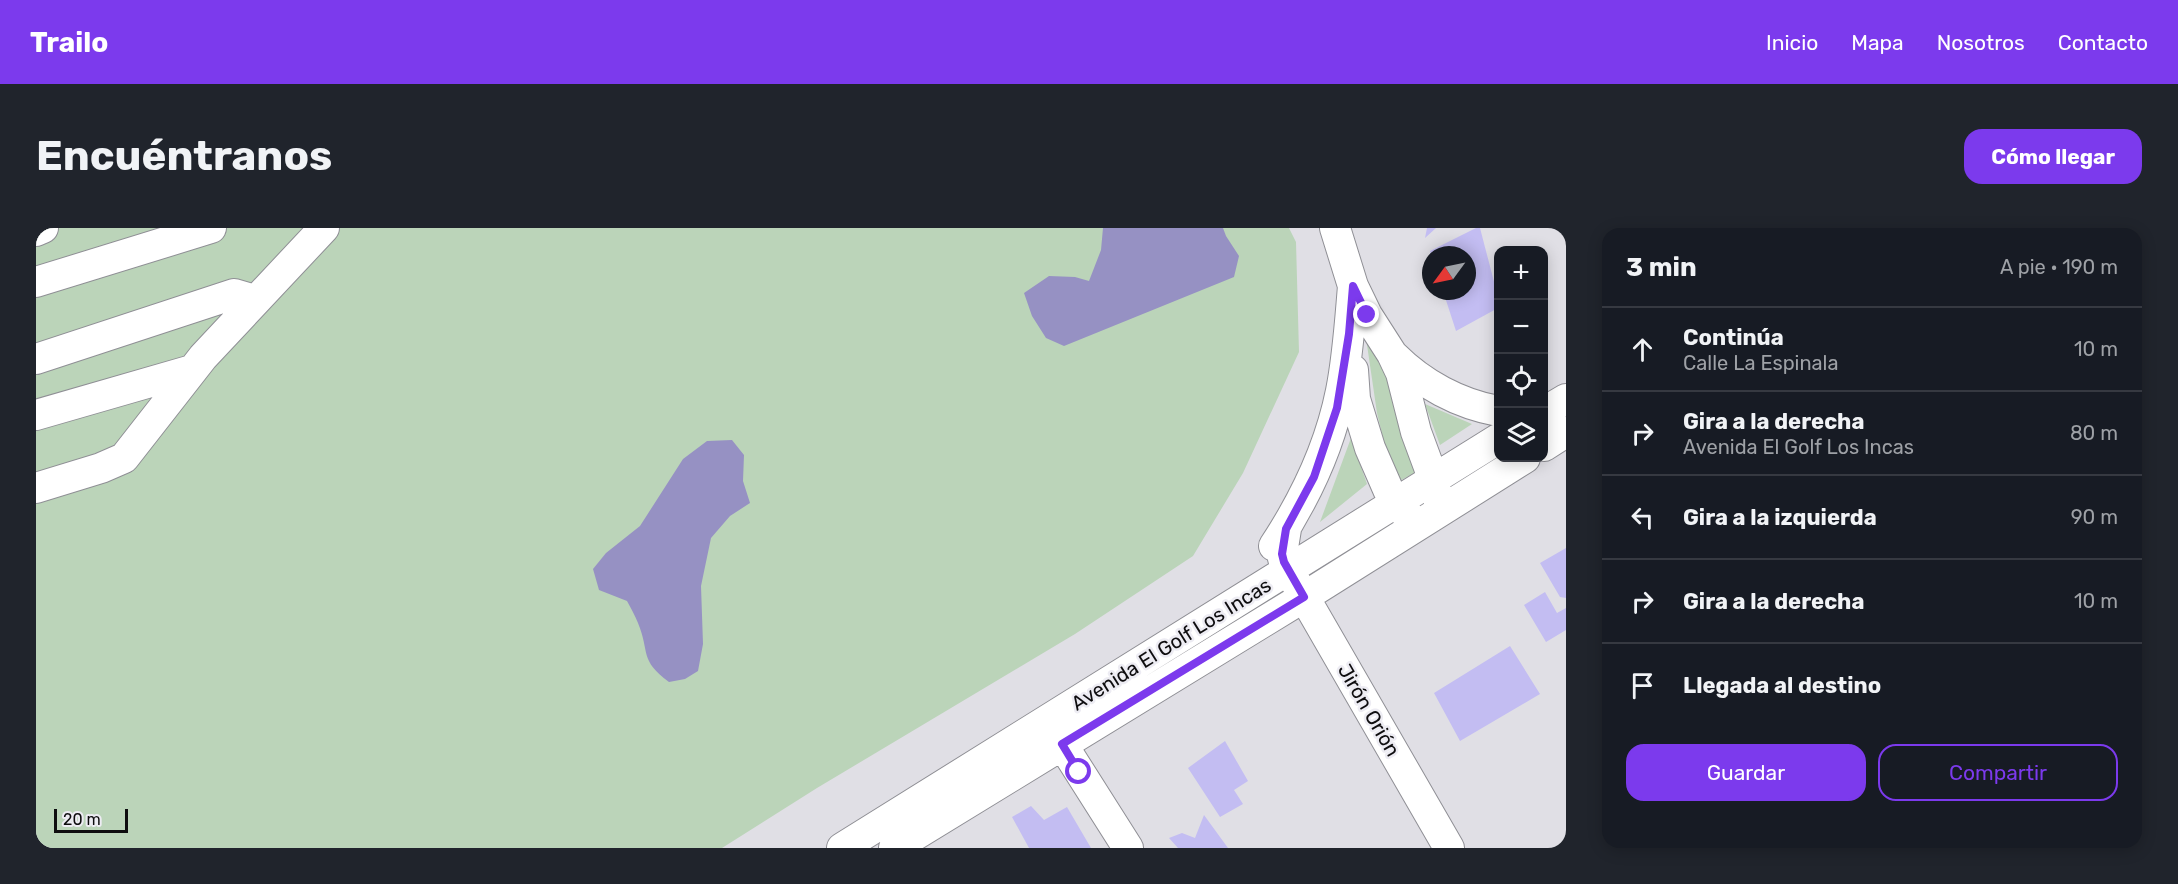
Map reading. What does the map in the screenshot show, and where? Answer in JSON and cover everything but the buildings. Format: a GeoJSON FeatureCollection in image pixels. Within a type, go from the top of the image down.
{"type":"FeatureCollection","features":[{"type":"Feature","properties":{"kind":"street"},"geometry":{"type":"LineString","coordinates":[[36,231],[44,228]]}},
{"type":"Feature","properties":{"kind":"street"},"geometry":{"type":"LineString","coordinates":[[36,282],[211,228]]}},
{"type":"Feature","properties":{"kind":"street"},"geometry":{"type":"LineString","coordinates":[[36,488],[101,468],[124,458],[192,370],[324,228]]}},
{"type":"Feature","properties":{"kind":"street"},"geometry":{"type":"LineString","coordinates":[[1335,228],[1353,286],[1401,373],[1416,432],[1436,491],[1428,517],[1409,516],[1394,504],[1361,421],[1356,399],[1349,334]]}},
{"type":"Feature","properties":{"kind":"street"},"geometry":{"type":"LineString","coordinates":[[1237,604],[1286,529],[1314,477],[1342,389],[1353,286]]}},
{"type":"Feature","properties":{"kind":"street"},"geometry":{"type":"LineString","coordinates":[[36,359],[234,294],[255,300]]}},
{"type":"Feature","properties":{"kind":"street"},"geometry":{"type":"LineString","coordinates":[[1392,354],[1412,373],[1442,392],[1494,410]]}},
{"type":"Feature","properties":{"kind":"street"},"geometry":{"type":"LineString","coordinates":[[36,416],[192,370]]}},
{"type":"Feature","properties":{"kind":"street"},"geometry":{"type":"LineString","coordinates":[[1548,410],[1566,399]]}},
{"type":"Feature","properties":{"kind":"street"},"geometry":{"type":"LineString","coordinates":[[1548,443],[1566,432]]}},
{"type":"Feature","properties":{"kind":"street","name":"Avenida El Golf Los Incas"},"geometry":{"type":"LineString","coordinates":[[842,848],[1237,604],[1494,441]]}},
{"type":"Feature","properties":{"kind":"street","name":"Avenida El Golf Los Incas"},"geometry":{"type":"LineString","coordinates":[[894,848],[1304,597],[1518,462]]}},
{"type":"Feature","properties":{"kind":"street","name":"Jirón Orión"},"geometry":{"type":"LineString","coordinates":[[1286,529],[1282,554],[1289,571],[1449,848]]}},
{"type":"Feature","properties":{"kind":"street"},"geometry":{"type":"LineString","coordinates":[[1062,744],[1128,848]]}},
{"type":"Feature","properties":{"kind":"green space"},"geometry":{"type":"Polygon","coordinates":[[[36,228],[1289,228],[1296,242],[1299,352],[1243,473],[1193,556],[1075,634],[817,788],[722,848],[36,848],[36,228]]]}},
{"type":"Feature","properties":{"kind":"green space"},"geometry":{"type":"Polygon","coordinates":[[[1366,338],[1384,362],[1416,472],[1394,484],[1377,413],[1366,338]]]}},
{"type":"Feature","properties":{"kind":"green space"},"geometry":{"type":"Polygon","coordinates":[[[1425,404],[1472,424],[1440,445],[1425,404]]]}},
{"type":"Feature","properties":{"kind":"green space"},"geometry":{"type":"Polygon","coordinates":[[[1351,438],[1367,484],[1320,522],[1351,438]]]}},
{"type":"Feature","properties":{"kind":"shaded area"},"geometry":{"type":"Polygon","coordinates":[[[1103,228],[1223,228],[1239,256],[1234,277],[1064,346],[1046,338],[1032,316],[1024,293],[1049,276],[1075,277],[1089,281],[1101,250],[1103,228]]]}},
{"type":"Feature","properties":{"kind":"shaded area"},"geometry":{"type":"Polygon","coordinates":[[[732,440],[744,455],[743,481],[750,503],[730,516],[711,538],[701,586],[703,644],[698,671],[685,679],[669,682],[653,668],[649,661],[642,633],[627,601],[599,590],[593,569],[606,553],[640,526],[683,459],[707,441],[732,440]]]}},
{"type":"Feature","properties":{"kind":"route"},"geometry":{"type":"LineString","coordinates":[[1079,772],[1062,744],[1304,597],[1284,562],[1282,554],[1286,529],[1314,477],[1337,408],[1342,389],[1353,286],[1367,315]]}}]}
